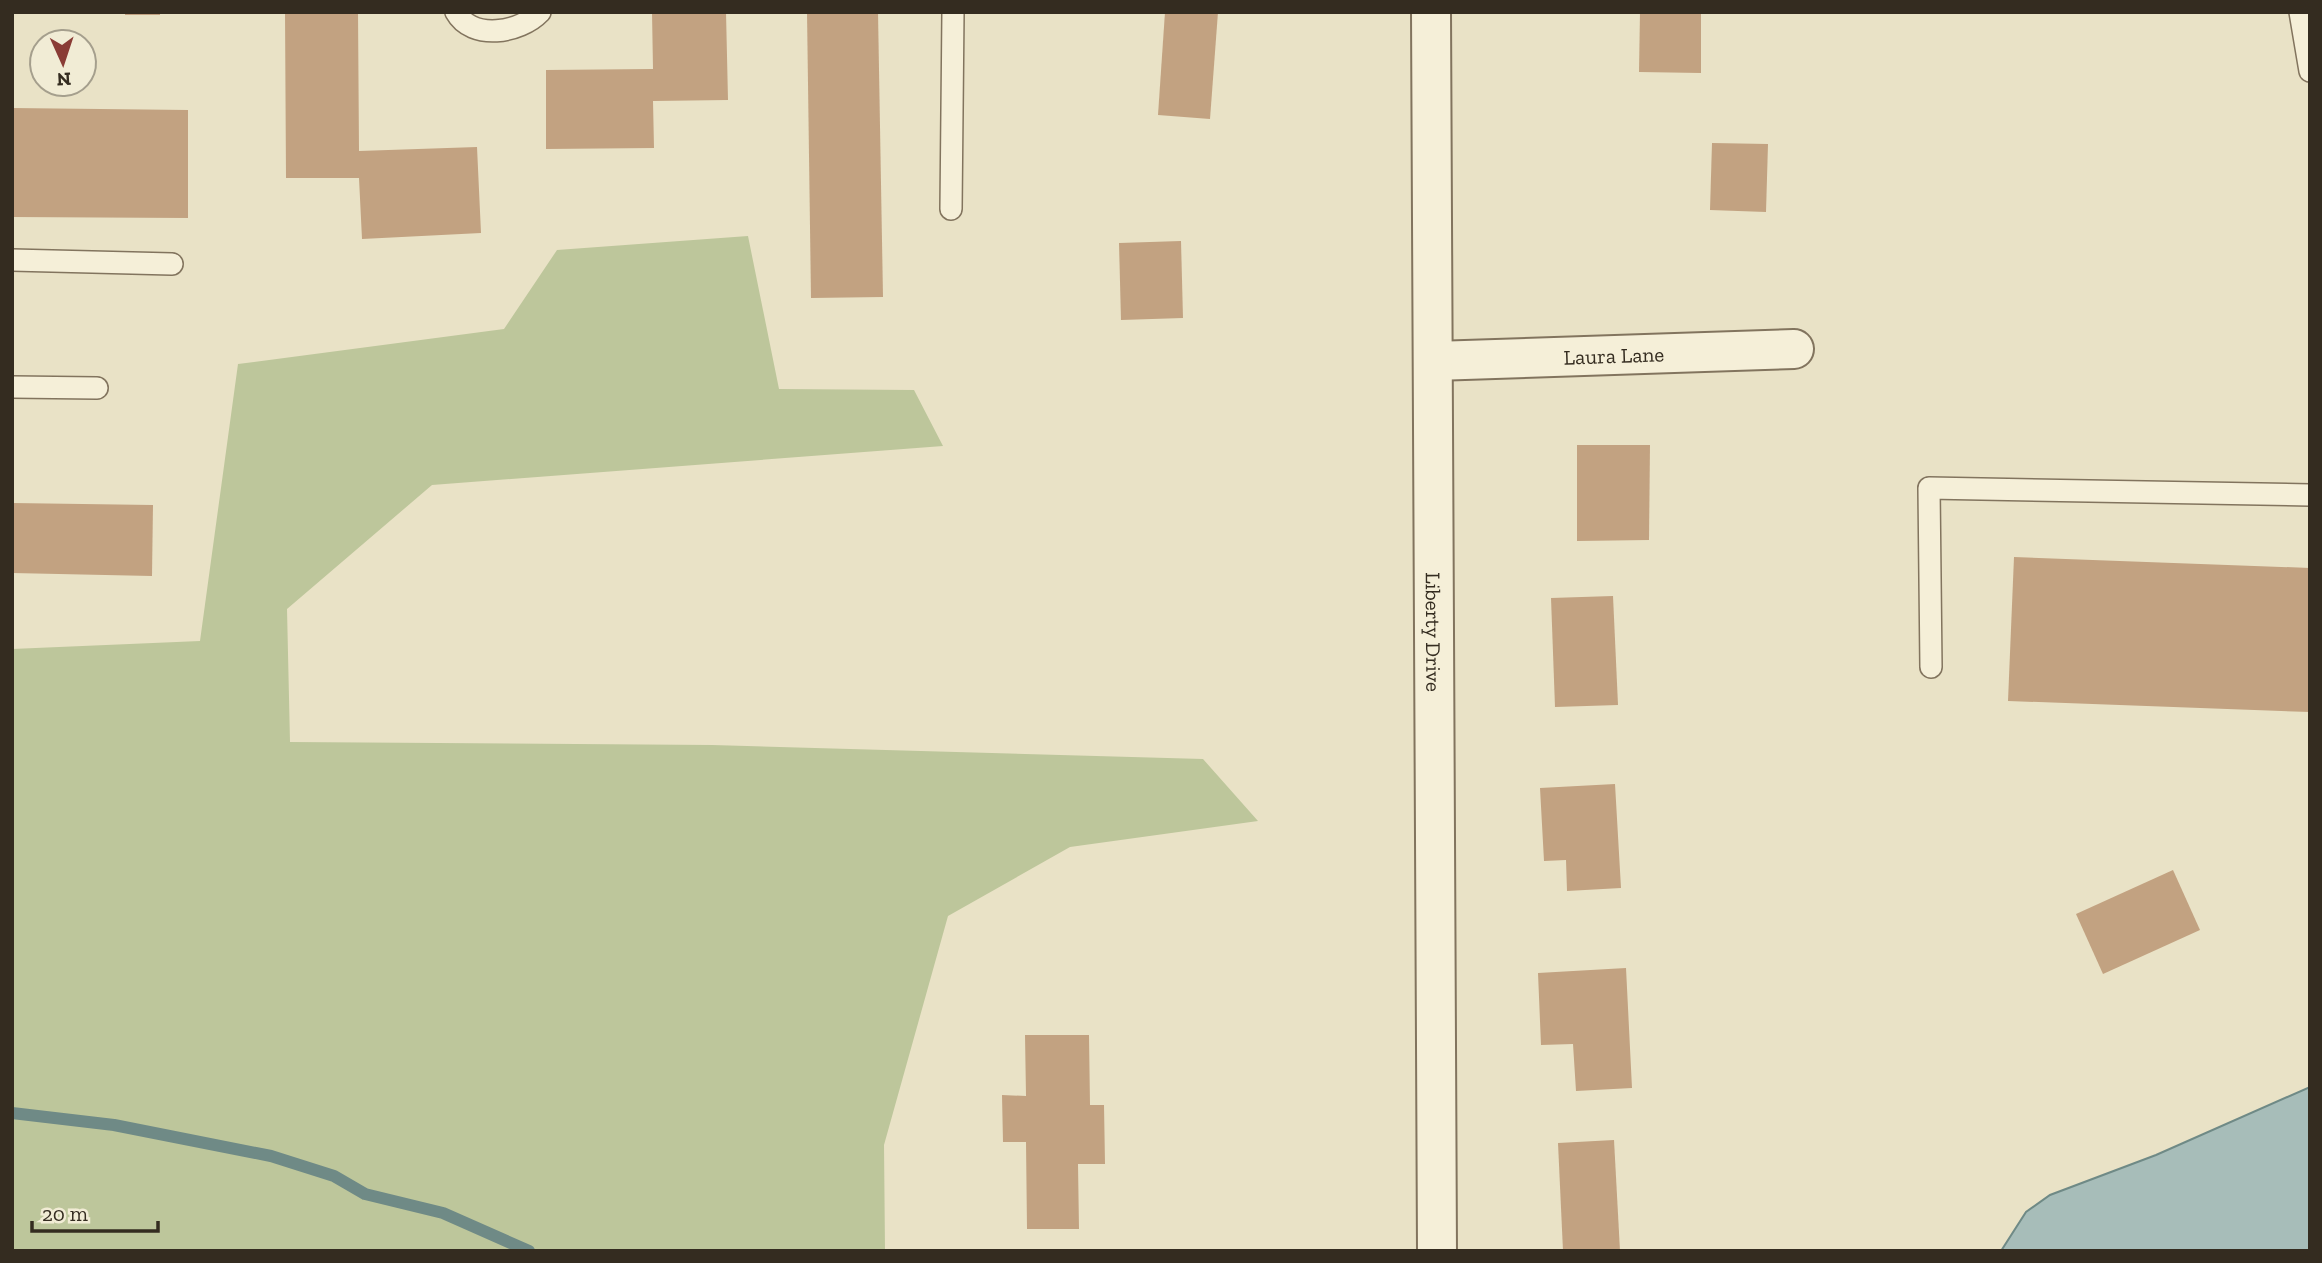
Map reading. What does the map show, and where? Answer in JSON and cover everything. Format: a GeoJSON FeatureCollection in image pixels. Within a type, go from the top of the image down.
{"type":"FeatureCollection","features":[{"type":"Feature","properties":{"kind":"street","name":"Liberty Drive"},"geometry":{"type":"LineString","coordinates":[[1431,12],[1437,1251]]}},
{"type":"Feature","properties":{"kind":"street","name":"Laura Lane"},"geometry":{"type":"LineString","coordinates":[[1434,361],[1794,349]]}},
{"type":"Feature","properties":{"kind":"lane"},"geometry":{"type":"LineString","coordinates":[[456,12],[465,26],[478,30],[521,27],[540,12]]}},
{"type":"Feature","properties":{"kind":"lane"},"geometry":{"type":"LineString","coordinates":[[951,209],[953,12]]}},
{"type":"Feature","properties":{"kind":"lane"},"geometry":{"type":"LineString","coordinates":[[2300,12],[2310,71]]}},
{"type":"Feature","properties":{"kind":"lane"},"geometry":{"type":"LineString","coordinates":[[12,260],[172,264]]}},
{"type":"Feature","properties":{"kind":"lane"},"geometry":{"type":"LineString","coordinates":[[12,387],[97,388]]}},
{"type":"Feature","properties":{"kind":"lane"},"geometry":{"type":"LineString","coordinates":[[1931,667],[1929,488],[2310,495]]}},
{"type":"Feature","properties":{"kind":"green space"},"geometry":{"type":"Polygon","coordinates":[[[748,236],[779,389],[914,390],[943,446],[432,485],[287,609],[290,742],[712,745],[1203,759],[1258,821],[1070,847],[948,916],[884,1145],[885,1251],[12,1251],[12,649],[200,641],[238,364],[504,329],[557,250],[748,236]]]}},
{"type":"Feature","properties":{"kind":"water"},"geometry":{"type":"Polygon","coordinates":[[[2310,1087],[2310,1251],[2001,1251],[2026,1212],[2050,1195],[2156,1155],[2310,1087]]]}},
{"type":"Feature","properties":{"kind":"building"},"geometry":{"type":"Polygon","coordinates":[[[125,12],[160,12],[160,15],[125,15],[125,12]]]}},
{"type":"Feature","properties":{"kind":"building"},"geometry":{"type":"Polygon","coordinates":[[[285,12],[358,12],[359,151],[477,147],[481,233],[362,239],[359,178],[286,178],[285,12]]]}},
{"type":"Feature","properties":{"kind":"building"},"geometry":{"type":"Polygon","coordinates":[[[652,12],[726,12],[728,100],[653,101],[654,148],[546,149],[546,70],[653,69],[652,12]]]}},
{"type":"Feature","properties":{"kind":"building"},"geometry":{"type":"Polygon","coordinates":[[[807,12],[878,12],[883,297],[811,298],[807,12]]]}},
{"type":"Feature","properties":{"kind":"building"},"geometry":{"type":"Polygon","coordinates":[[[1165,12],[1218,12],[1210,119],[1158,115],[1165,12]]]}},
{"type":"Feature","properties":{"kind":"building"},"geometry":{"type":"Polygon","coordinates":[[[1640,12],[1701,12],[1701,73],[1639,72],[1640,12]]]}},
{"type":"Feature","properties":{"kind":"building"},"geometry":{"type":"Polygon","coordinates":[[[12,108],[188,110],[188,218],[12,217],[12,108]]]}},
{"type":"Feature","properties":{"kind":"building"},"geometry":{"type":"Polygon","coordinates":[[[1712,143],[1768,144],[1766,212],[1710,210],[1712,143]]]}},
{"type":"Feature","properties":{"kind":"building"},"geometry":{"type":"Polygon","coordinates":[[[1181,241],[1183,318],[1121,320],[1119,243],[1181,241]]]}},
{"type":"Feature","properties":{"kind":"building"},"geometry":{"type":"Polygon","coordinates":[[[1577,445],[1650,445],[1649,540],[1577,541],[1577,445]]]}},
{"type":"Feature","properties":{"kind":"building"},"geometry":{"type":"Polygon","coordinates":[[[12,503],[153,505],[152,576],[12,573],[12,503]]]}},
{"type":"Feature","properties":{"kind":"building"},"geometry":{"type":"Polygon","coordinates":[[[2014,557],[2310,568],[2310,712],[2008,701],[2014,557]]]}},
{"type":"Feature","properties":{"kind":"building"},"geometry":{"type":"Polygon","coordinates":[[[1613,596],[1618,705],[1555,707],[1551,598],[1613,596]]]}},
{"type":"Feature","properties":{"kind":"building"},"geometry":{"type":"Polygon","coordinates":[[[1615,784],[1621,888],[1567,891],[1566,860],[1544,861],[1540,788],[1615,784]]]}},
{"type":"Feature","properties":{"kind":"building"},"geometry":{"type":"Polygon","coordinates":[[[2173,870],[2200,930],[2103,974],[2076,914],[2173,870]]]}},
{"type":"Feature","properties":{"kind":"building"},"geometry":{"type":"Polygon","coordinates":[[[1626,968],[1632,1088],[1576,1091],[1573,1044],[1541,1045],[1538,973],[1626,968]]]}},
{"type":"Feature","properties":{"kind":"building"},"geometry":{"type":"Polygon","coordinates":[[[1025,1035],[1089,1035],[1090,1105],[1104,1105],[1105,1164],[1078,1164],[1079,1229],[1027,1229],[1026,1142],[1003,1142],[1002,1095],[1026,1096],[1025,1035]]]}},
{"type":"Feature","properties":{"kind":"building"},"geometry":{"type":"Polygon","coordinates":[[[1614,1140],[1620,1251],[1563,1251],[1558,1143],[1614,1140]]]}},
{"type":"Feature","properties":{"kind":"waterway"},"geometry":{"type":"LineString","coordinates":[[12,1113],[114,1125],[271,1156],[334,1176],[365,1194],[443,1213],[529,1251]]}}]}
